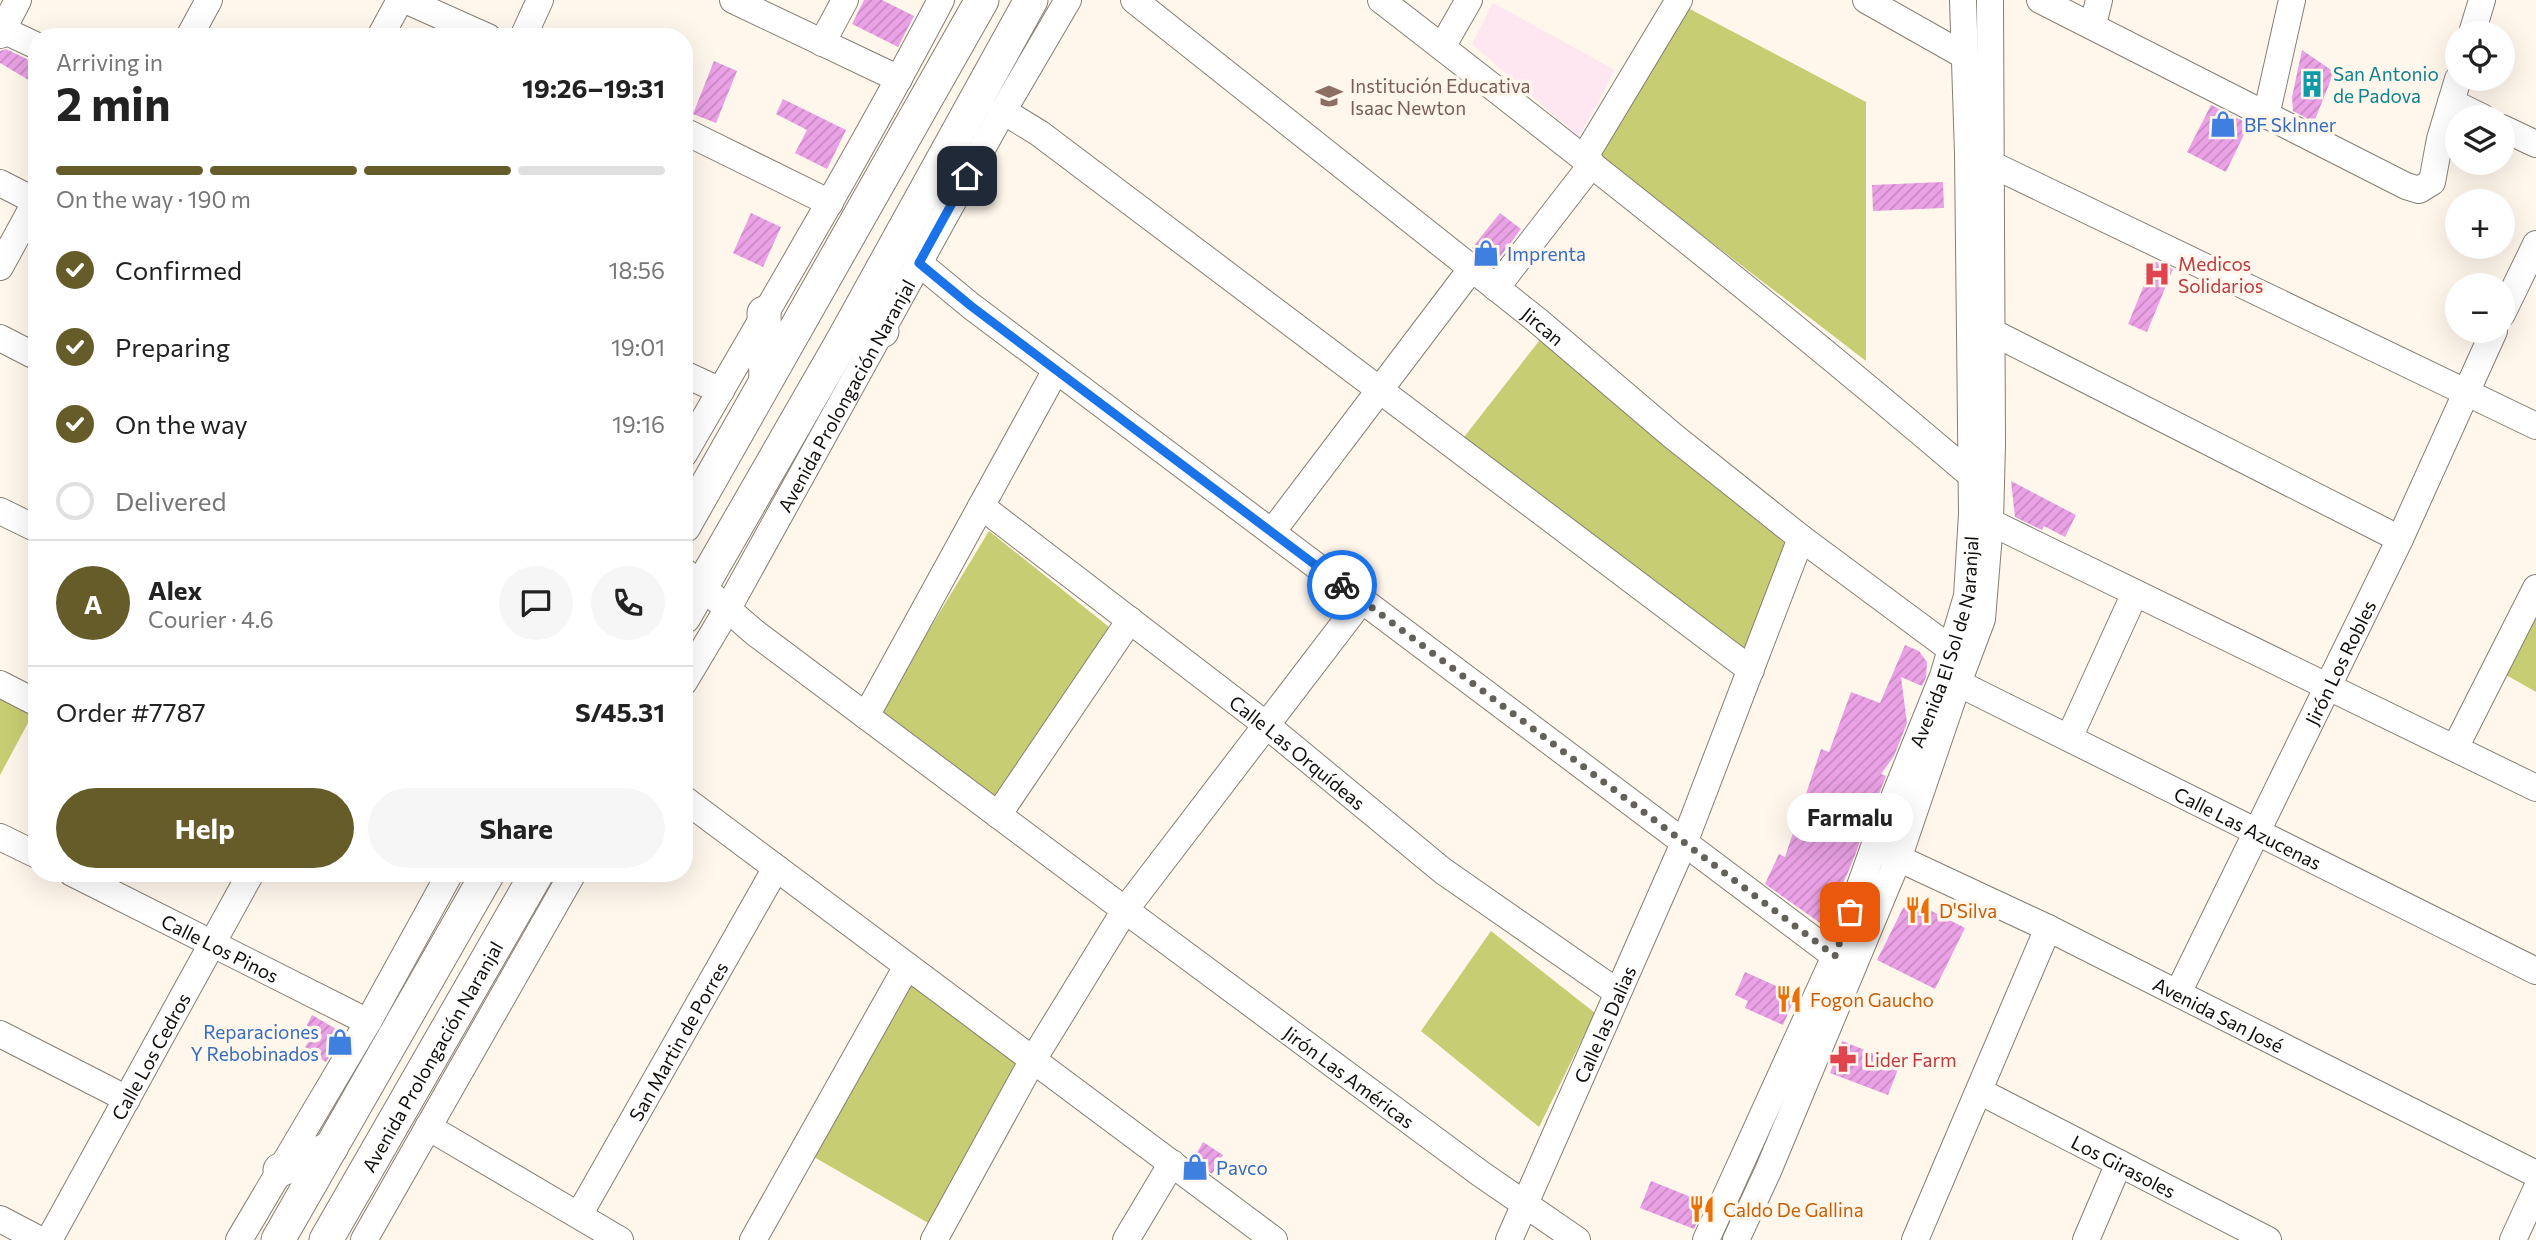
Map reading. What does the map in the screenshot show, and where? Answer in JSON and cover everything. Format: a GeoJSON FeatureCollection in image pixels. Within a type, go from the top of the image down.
{"type":"FeatureCollection","features":[{"type":"Feature","properties":{"kind":"main road"},"geometry":{"type":"LineString","coordinates":[[693,510],[982,0]]}},
{"type":"Feature","properties":{"kind":"main road","name":"Avenida Prolongación Naranjal"},"geometry":{"type":"LineString","coordinates":[[693,578],[842,342],[1031,0]]}},
{"type":"Feature","properties":{"kind":"main road"},"geometry":{"type":"LineString","coordinates":[[764,313],[766,380]]}},
{"type":"Feature","properties":{"kind":"main road"},"geometry":{"type":"LineString","coordinates":[[842,342],[882,331]]}},
{"type":"Feature","properties":{"kind":"main road"},"geometry":{"type":"LineString","coordinates":[[278,1240],[483,882]]}},
{"type":"Feature","properties":{"kind":"main road","name":"Avenida Prolongación Naranjal"},"geometry":{"type":"LineString","coordinates":[[326,1240],[532,882]]}},
{"type":"Feature","properties":{"kind":"main road"},"geometry":{"type":"LineString","coordinates":[[280,1170],[331,1148]]}},
{"type":"Feature","properties":{"kind":"street"},"geometry":{"type":"LineString","coordinates":[[18,0],[1,32],[28,42]]}},
{"type":"Feature","properties":{"kind":"street"},"geometry":{"type":"LineString","coordinates":[[194,28],[209,0]]}},
{"type":"Feature","properties":{"kind":"street"},"geometry":{"type":"LineString","coordinates":[[385,28],[402,0],[467,28]]}},
{"type":"Feature","properties":{"kind":"street"},"geometry":{"type":"LineString","coordinates":[[527,28],[540,0]]}},
{"type":"Feature","properties":{"kind":"street"},"geometry":{"type":"LineString","coordinates":[[733,0],[899,79]]}},
{"type":"Feature","properties":{"kind":"street"},"geometry":{"type":"LineString","coordinates":[[822,44],[845,0]]}},
{"type":"Feature","properties":{"kind":"street"},"geometry":{"type":"LineString","coordinates":[[693,438],[830,203],[941,0]]}},
{"type":"Feature","properties":{"kind":"street","name":"Avenida Prolongación Naranjal"},"geometry":{"type":"LineString","coordinates":[[693,667],[1003,111],[1068,0]]}},
{"type":"Feature","properties":{"kind":"street","name":"Jircan"},"geometry":{"type":"LineString","coordinates":[[1135,0],[1472,268],[1673,436],[1801,538],[1952,650]]}},
{"type":"Feature","properties":{"kind":"street"},"geometry":{"type":"LineString","coordinates":[[1381,0],[1588,161],[1857,378],[1971,475]]}},
{"type":"Feature","properties":{"kind":"street"},"geometry":{"type":"LineString","coordinates":[[1442,47],[1469,0]]}},
{"type":"Feature","properties":{"kind":"street"},"geometry":{"type":"LineString","coordinates":[[1496,288],[1588,161],[1679,0]]}},
{"type":"Feature","properties":{"kind":"street"},"geometry":{"type":"LineString","coordinates":[[1866,0],[1965,56]]}},
{"type":"Feature","properties":{"kind":"street","name":"Avenida El Sol de Naranjal"},"geometry":{"type":"LineString","coordinates":[[1706,1240],[1835,956],[1874,847],[1952,650],[1966,596],[1972,514],[1963,0]]}},
{"type":"Feature","properties":{"kind":"street","name":"Avenida El Sol de Naranjal"},"geometry":{"type":"LineString","coordinates":[[1736,1240],[1768,1171],[1898,859],[1982,619],[1990,522],[1990,0]]}},
{"type":"Feature","properties":{"kind":"street"},"geometry":{"type":"LineString","coordinates":[[2040,0],[2096,12],[2266,116],[2419,190],[2432,182],[2440,139],[2454,91]]}},
{"type":"Feature","properties":{"kind":"street"},"geometry":{"type":"LineString","coordinates":[[2266,116],[2292,0]]}},
{"type":"Feature","properties":{"kind":"street"},"geometry":{"type":"LineString","coordinates":[[2476,21],[2482,0]]}},
{"type":"Feature","properties":{"kind":"street"},"geometry":{"type":"LineString","coordinates":[[2455,91],[2470,105]]}},
{"type":"Feature","properties":{"kind":"street"},"geometry":{"type":"LineString","coordinates":[[1003,111],[1039,133],[1751,670]]}},
{"type":"Feature","properties":{"kind":"street"},"geometry":{"type":"LineString","coordinates":[[2515,134],[2536,144]]}},
{"type":"Feature","properties":{"kind":"street"},"geometry":{"type":"LineString","coordinates":[[693,135],[830,203]]}},
{"type":"Feature","properties":{"kind":"street"},"geometry":{"type":"LineString","coordinates":[[1991,164],[2536,426]]}},
{"type":"Feature","properties":{"kind":"street"},"geometry":{"type":"LineString","coordinates":[[0,183],[28,197]]}},
{"type":"Feature","properties":{"kind":"street"},"geometry":{"type":"LineString","coordinates":[[0,267],[28,216]]}},
{"type":"Feature","properties":{"kind":"street"},"geometry":{"type":"LineString","coordinates":[[2515,287],[2536,244]]}},
{"type":"Feature","properties":{"kind":"street"},"geometry":{"type":"LineString","coordinates":[[919,263],[1056,370],[1835,956]]}},
{"type":"Feature","properties":{"kind":"street"},"geometry":{"type":"LineString","coordinates":[[1272,532],[1472,268]]}},
{"type":"Feature","properties":{"kind":"street"},"geometry":{"type":"LineString","coordinates":[[1992,331],[2400,539]]}},
{"type":"Feature","properties":{"kind":"street"},"geometry":{"type":"LineString","coordinates":[[0,338],[28,352]]}},
{"type":"Feature","properties":{"kind":"street","name":"Jirón Los Robles"},"geometry":{"type":"LineString","coordinates":[[2178,993],[2400,539],[2488,343]]}},
{"type":"Feature","properties":{"kind":"street"},"geometry":{"type":"LineString","coordinates":[[866,716],[1056,370]]}},
{"type":"Feature","properties":{"kind":"street"},"geometry":{"type":"LineString","coordinates":[[693,378],[720,391]]}},
{"type":"Feature","properties":{"kind":"street","name":"Calle Las Orquídeas"},"geometry":{"type":"LineString","coordinates":[[981,506],[1265,724],[1443,871],[1618,992]]}},
{"type":"Feature","properties":{"kind":"street"},"geometry":{"type":"LineString","coordinates":[[0,511],[28,525]]}},
{"type":"Feature","properties":{"kind":"street"},"geometry":{"type":"LineString","coordinates":[[1990,522],[2536,788]]}},
{"type":"Feature","properties":{"kind":"street","name":"Calle las Dalias"},"geometry":{"type":"LineString","coordinates":[[1509,1240],[1684,843],[1801,538]]}},
{"type":"Feature","properties":{"kind":"street","name":"Jirón Las Américas"},"geometry":{"type":"LineString","coordinates":[[693,578],[727,610],[998,815],[1577,1240]]}},
{"type":"Feature","properties":{"kind":"street"},"geometry":{"type":"LineString","coordinates":[[2455,748],[2536,588]]}},
{"type":"Feature","properties":{"kind":"street"},"geometry":{"type":"LineString","coordinates":[[2069,738],[2135,593]]}},
{"type":"Feature","properties":{"kind":"street"},"geometry":{"type":"LineString","coordinates":[[934,1240],[1034,1058],[1125,910],[1362,600]]}},
{"type":"Feature","properties":{"kind":"street"},"geometry":{"type":"LineString","coordinates":[[998,815],[1130,620]]}},
{"type":"Feature","properties":{"kind":"street","name":"Calle Las Azucenas"},"geometry":{"type":"LineString","coordinates":[[1958,683],[2536,971]]}},
{"type":"Feature","properties":{"kind":"street"},"geometry":{"type":"LineString","coordinates":[[0,684],[28,698]]}},
{"type":"Feature","properties":{"kind":"street"},"geometry":{"type":"LineString","coordinates":[[693,806],[1274,1240]]}},
{"type":"Feature","properties":{"kind":"street"},"geometry":{"type":"LineString","coordinates":[[0,837],[28,851]]}},
{"type":"Feature","properties":{"kind":"street","name":"Avenida San José"},"geometry":{"type":"LineString","coordinates":[[1874,847],[2048,928],[2536,1174]]}},
{"type":"Feature","properties":{"kind":"street","name":"San Martin de Porres"},"geometry":{"type":"LineString","coordinates":[[579,1214],[776,868]]}},
{"type":"Feature","properties":{"kind":"street","name":"Calle Los Pinos"},"geometry":{"type":"LineString","coordinates":[[90,882],[368,1022]]}},
{"type":"Feature","properties":{"kind":"street","name":"Calle Los Cedros"},"geometry":{"type":"LineString","coordinates":[[49,1240],[246,882]]}},
{"type":"Feature","properties":{"kind":"street"},"geometry":{"type":"LineString","coordinates":[[239,1240],[368,1022],[445,882]]}},
{"type":"Feature","properties":{"kind":"street","name":"Avenida Prolongación Naranjal"},"geometry":{"type":"LineString","coordinates":[[364,1240],[568,882]]}},
{"type":"Feature","properties":{"kind":"street"},"geometry":{"type":"LineString","coordinates":[[1915,1240],[2048,928]]}},
{"type":"Feature","properties":{"kind":"street"},"geometry":{"type":"LineString","coordinates":[[753,1240],[907,966]]}},
{"type":"Feature","properties":{"kind":"street"},"geometry":{"type":"LineString","coordinates":[[0,1034],[127,1099]]}},
{"type":"Feature","properties":{"kind":"street","name":"Los Girasoles"},"geometry":{"type":"LineString","coordinates":[[1979,1091],[2267,1240]]}},
{"type":"Feature","properties":{"kind":"street"},"geometry":{"type":"LineString","coordinates":[[428,1127],[621,1240]]}},
{"type":"Feature","properties":{"kind":"street"},"geometry":{"type":"LineString","coordinates":[[1126,1240],[1172,1163]]}},
{"type":"Feature","properties":{"kind":"street"},"geometry":{"type":"LineString","coordinates":[[2086,1240],[2119,1163]]}},
{"type":"Feature","properties":{"kind":"street"},"geometry":{"type":"LineString","coordinates":[[2513,1240],[2536,1190]]}},
{"type":"Feature","properties":{"kind":"street"},"geometry":{"type":"LineString","coordinates":[[0,1219],[40,1240]]}},
{"type":"Feature","properties":{"kind":"shaded area"},"geometry":{"type":"Polygon","coordinates":[[[1493,3],[1615,70],[1579,137],[1472,44],[1493,3]]]}},
{"type":"Feature","properties":{"kind":"green space"},"geometry":{"type":"Polygon","coordinates":[[[1686,7],[1866,102],[1866,361],[1598,155],[1686,7]]]}},
{"type":"Feature","properties":{"kind":"green space"},"geometry":{"type":"Polygon","coordinates":[[[1543,336],[1788,539],[1744,652],[1461,441],[1543,336]]]}},
{"type":"Feature","properties":{"kind":"green space"},"geometry":{"type":"Polygon","coordinates":[[[989,531],[1109,627],[992,803],[878,714],[989,531]]]}},
{"type":"Feature","properties":{"kind":"green space"},"geometry":{"type":"Polygon","coordinates":[[[2536,605],[2536,692],[2501,672],[2536,605]]]}},
{"type":"Feature","properties":{"kind":"green space"},"geometry":{"type":"Polygon","coordinates":[[[0,693],[28,707],[28,723],[0,775],[0,693]]]}},
{"type":"Feature","properties":{"kind":"green space"},"geometry":{"type":"Polygon","coordinates":[[[1491,931],[1595,1013],[1539,1127],[1421,1031],[1491,931]]]}},
{"type":"Feature","properties":{"kind":"green space"},"geometry":{"type":"Polygon","coordinates":[[[911,985],[1018,1064],[930,1224],[814,1157],[911,985]]]}},
{"type":"Feature","properties":{"kind":"building"},"geometry":{"type":"Polygon","coordinates":[[[864,0],[882,0],[914,16],[898,47],[852,24],[864,0]]]}},
{"type":"Feature","properties":{"kind":"building"},"geometry":{"type":"Polygon","coordinates":[[[6,49],[28,60],[28,80],[0,63],[0,51],[6,49]]]}},
{"type":"Feature","properties":{"kind":"building","name":"San Antonio de Padova"},"geometry":{"type":"Polygon","coordinates":[[[2302,50],[2334,72],[2314,122],[2293,111],[2292,97],[2302,50]]]}},
{"type":"Feature","properties":{"kind":"building"},"geometry":{"type":"Polygon","coordinates":[[[714,61],[737,71],[716,123],[693,114],[714,61]]]}},
{"type":"Feature","properties":{"kind":"building"},"geometry":{"type":"Polygon","coordinates":[[[783,99],[846,130],[827,169],[795,153],[807,130],[776,114],[783,99]]]}},
{"type":"Feature","properties":{"kind":"building"},"geometry":{"type":"Polygon","coordinates":[[[2211,105],[2249,124],[2226,172],[2187,152],[2211,105]]]}},
{"type":"Feature","properties":{"kind":"building"},"geometry":{"type":"Polygon","coordinates":[[[1943,182],[1944,208],[1873,211],[1872,185],[1943,182]]]}},
{"type":"Feature","properties":{"kind":"building"},"geometry":{"type":"Polygon","coordinates":[[[751,213],[781,227],[763,267],[733,253],[751,213]]]}},
{"type":"Feature","properties":{"kind":"building"},"geometry":{"type":"Polygon","coordinates":[[[1500,213],[1521,229],[1494,265],[1472,248],[1500,213]]]}},
{"type":"Feature","properties":{"kind":"building"},"geometry":{"type":"Polygon","coordinates":[[[2154,261],[2173,269],[2147,332],[2128,324],[2154,261]]]}},
{"type":"Feature","properties":{"kind":"building"},"geometry":{"type":"Polygon","coordinates":[[[2011,481],[2076,515],[2065,537],[2044,526],[2042,530],[2015,517],[2011,481]]]}},
{"type":"Feature","properties":{"kind":"building"},"geometry":{"type":"Polygon","coordinates":[[[1905,645],[1919,651],[1927,662],[1926,677],[1922,686],[1901,677],[1907,723],[1894,756],[1881,774],[1886,776],[1849,870],[1823,925],[1765,884],[1779,854],[1785,857],[1821,749],[1829,752],[1851,692],[1880,703],[1905,645]]]}},
{"type":"Feature","properties":{"kind":"building"},"geometry":{"type":"Polygon","coordinates":[[[1918,904],[1965,928],[1935,989],[1877,960],[1903,908],[1918,904]]]}},
{"type":"Feature","properties":{"kind":"building"},"geometry":{"type":"Polygon","coordinates":[[[1745,972],[1796,995],[1783,1025],[1745,1008],[1748,1001],[1735,995],[1745,972]]]}},
{"type":"Feature","properties":{"kind":"building"},"geometry":{"type":"Polygon","coordinates":[[[312,1015],[343,1033],[326,1062],[304,1049],[310,1039],[302,1035],[312,1015]]]}},
{"type":"Feature","properties":{"kind":"building"},"geometry":{"type":"Polygon","coordinates":[[[1842,1041],[1900,1064],[1888,1095],[1830,1073],[1842,1041]]]}},
{"type":"Feature","properties":{"kind":"building"},"geometry":{"type":"Polygon","coordinates":[[[1203,1142],[1223,1155],[1212,1174],[1193,1160],[1203,1142]]]}},
{"type":"Feature","properties":{"kind":"building"},"geometry":{"type":"Polygon","coordinates":[[[1651,1181],[1706,1203],[1694,1229],[1640,1208],[1651,1181]]]}},
{"type":"Feature","properties":{"kind":"way so far"},"geometry":{"type":"LineString","coordinates":[[1342,585],[1835,956],[1850,912]]}},
{"type":"Feature","properties":{"kind":"place","name":"San Antonio de Padova"},"geometry":{"type":"Point","coordinates":[2312,84]}},
{"type":"Feature","properties":{"kind":"place","name":"Institución Educativa Isaac Newton"},"geometry":{"type":"Point","coordinates":[1329,96]}},
{"type":"Feature","properties":{"kind":"place","name":"BF Sklnner"},"geometry":{"type":"Point","coordinates":[2223,124]}},
{"type":"Feature","properties":{"kind":"place","name":"Imprenta"},"geometry":{"type":"Point","coordinates":[1486,253]}},
{"type":"Feature","properties":{"kind":"place","name":"Medicos Solidarios"},"geometry":{"type":"Point","coordinates":[2157,274]}},
{"type":"Feature","properties":{"kind":"place","name":"D'Silva"},"geometry":{"type":"Point","coordinates":[1918,910]}},
{"type":"Feature","properties":{"kind":"place","name":"Farmalu"},"geometry":{"type":"Point","coordinates":[1850,912]}},
{"type":"Feature","properties":{"kind":"place","name":"Fogon Gaucho"},"geometry":{"type":"Point","coordinates":[1789,999]}},
{"type":"Feature","properties":{"kind":"place","name":"Reparaciones Y Rebobinados"},"geometry":{"type":"Point","coordinates":[340,1042]}},
{"type":"Feature","properties":{"kind":"place","name":"Lider Farm"},"geometry":{"type":"Point","coordinates":[1843,1059]}},
{"type":"Feature","properties":{"kind":"place","name":"Pavco"},"geometry":{"type":"Point","coordinates":[1195,1167]}},
{"type":"Feature","properties":{"kind":"place","name":"Caldo De Gallina"},"geometry":{"type":"Point","coordinates":[1702,1209]}},
{"type":"Feature","properties":{"kind":"route"},"geometry":{"type":"LineString","coordinates":[[967,176],[919,263],[971,306],[1342,585]]}}]}
